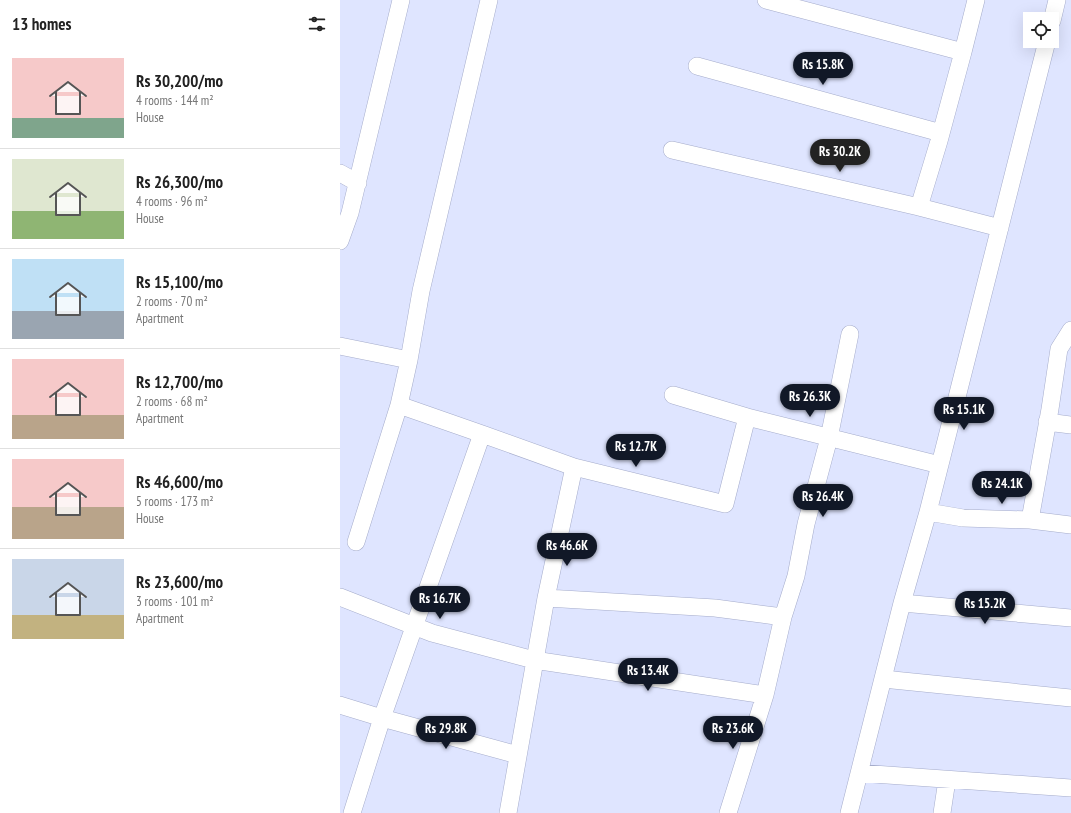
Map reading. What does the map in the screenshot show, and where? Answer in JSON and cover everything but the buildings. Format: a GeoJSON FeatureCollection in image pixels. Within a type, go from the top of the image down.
{"type":"FeatureCollection","features":[{"type":"Feature","properties":{"kind":"street"},"geometry":{"type":"LineString","coordinates":[[340,240],[350,213],[358,183],[401,0]]}},
{"type":"Feature","properties":{"kind":"street"},"geometry":{"type":"LineString","coordinates":[[356,542],[399,405],[409,360],[421,291],[489,0]]}},
{"type":"Feature","properties":{"kind":"street"},"geometry":{"type":"LineString","coordinates":[[766,0],[963,52]]}},
{"type":"Feature","properties":{"kind":"street"},"geometry":{"type":"LineString","coordinates":[[919,206],[941,133],[976,0]]}},
{"type":"Feature","properties":{"kind":"street"},"geometry":{"type":"LineString","coordinates":[[849,813],[902,603],[928,512],[1045,48]]}},
{"type":"Feature","properties":{"kind":"street"},"geometry":{"type":"LineString","coordinates":[[697,66],[941,133]]}},
{"type":"Feature","properties":{"kind":"street"},"geometry":{"type":"LineString","coordinates":[[672,150],[919,206],[1000,228]]}},
{"type":"Feature","properties":{"kind":"street"},"geometry":{"type":"LineString","coordinates":[[340,173],[358,183]]}},
{"type":"Feature","properties":{"kind":"street"},"geometry":{"type":"LineString","coordinates":[[1030,520],[1059,349],[1071,330]]}},
{"type":"Feature","properties":{"kind":"street"},"geometry":{"type":"LineString","coordinates":[[728,813],[765,695],[783,617],[796,576],[806,524],[829,438],[850,334]]}},
{"type":"Feature","properties":{"kind":"street"},"geometry":{"type":"LineString","coordinates":[[340,346],[409,360]]}},
{"type":"Feature","properties":{"kind":"street"},"geometry":{"type":"LineString","coordinates":[[673,396],[747,417],[940,465]]}},
{"type":"Feature","properties":{"kind":"street"},"geometry":{"type":"LineString","coordinates":[[399,405],[574,468],[725,504],[747,417]]}},
{"type":"Feature","properties":{"kind":"street"},"geometry":{"type":"LineString","coordinates":[[1047,422],[1071,425]]}},
{"type":"Feature","properties":{"kind":"street"},"geometry":{"type":"LineString","coordinates":[[352,813],[382,718],[482,434]]}},
{"type":"Feature","properties":{"kind":"street"},"geometry":{"type":"LineString","coordinates":[[508,813],[534,660],[574,468]]}},
{"type":"Feature","properties":{"kind":"street"},"geometry":{"type":"LineString","coordinates":[[928,512],[963,518],[1030,520],[1071,525]]}},
{"type":"Feature","properties":{"kind":"street"},"geometry":{"type":"LineString","coordinates":[[340,597],[432,633],[534,660],[765,695]]}},
{"type":"Feature","properties":{"kind":"street"},"geometry":{"type":"LineString","coordinates":[[546,598],[715,608],[783,617]]}},
{"type":"Feature","properties":{"kind":"street"},"geometry":{"type":"LineString","coordinates":[[902,603],[1071,618]]}},
{"type":"Feature","properties":{"kind":"street"},"geometry":{"type":"LineString","coordinates":[[883,679],[1071,698]]}},
{"type":"Feature","properties":{"kind":"street"},"geometry":{"type":"LineString","coordinates":[[340,705],[518,755]]}},
{"type":"Feature","properties":{"kind":"street"},"geometry":{"type":"LineString","coordinates":[[859,773],[1071,788]]}},
{"type":"Feature","properties":{"kind":"street"},"geometry":{"type":"LineString","coordinates":[[942,813],[947,780]]}}]}
